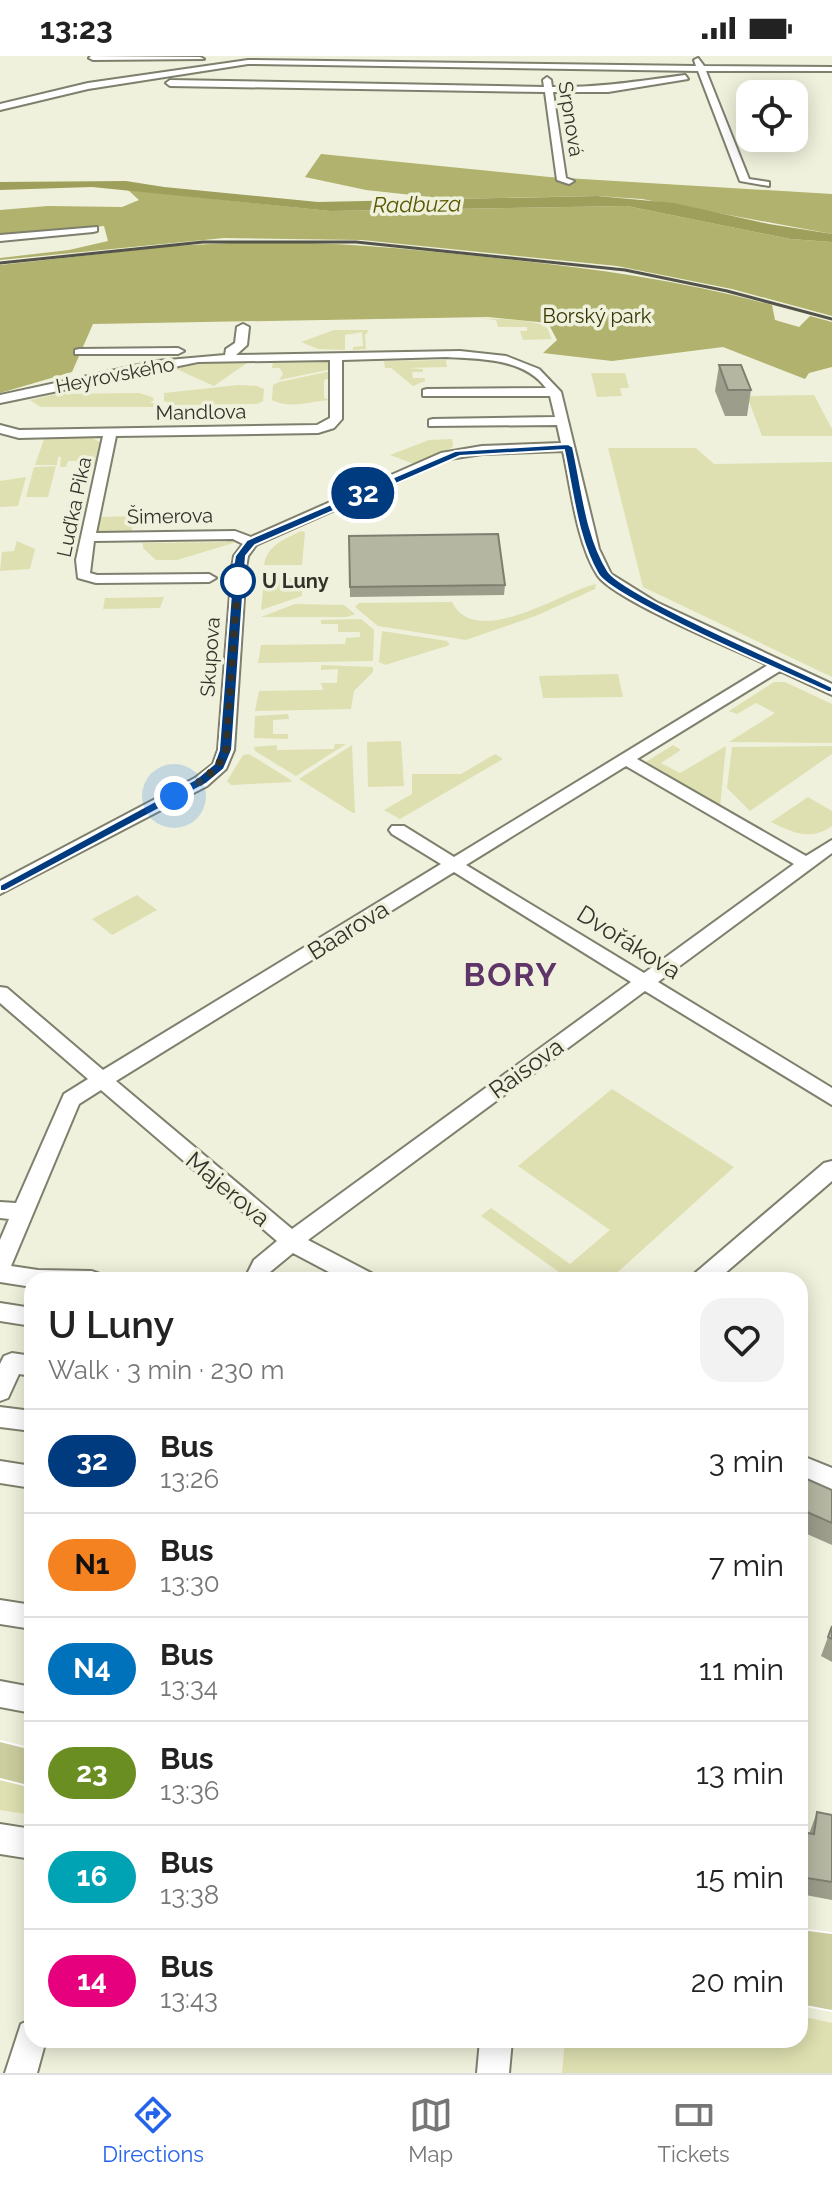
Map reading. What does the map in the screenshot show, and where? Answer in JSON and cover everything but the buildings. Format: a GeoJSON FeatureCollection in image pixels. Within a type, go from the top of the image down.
{"type":"FeatureCollection","features":[{"type":"Feature","properties":{"kind":"main road"},"geometry":{"type":"LineString","coordinates":[[0,1760],[24,1766]]}},
{"type":"Feature","properties":{"kind":"main road"},"geometry":{"type":"LineString","coordinates":[[808,1951],[832,1954]]}},
{"type":"Feature","properties":{"kind":"main road"},"geometry":{"type":"LineString","coordinates":[[808,1986],[832,1990]]}},
{"type":"Feature","properties":{"kind":"street","name":"Srpnová"},"geometry":{"type":"LineString","coordinates":[[543,56],[562,180],[569,181]]}},
{"type":"Feature","properties":{"kind":"street"},"geometry":{"type":"LineString","coordinates":[[697,56],[745,181],[766,184]]}},
{"type":"Feature","properties":{"kind":"street"},"geometry":{"type":"LineString","coordinates":[[88,86],[93,57],[244,63]]}},
{"type":"Feature","properties":{"kind":"street"},"geometry":{"type":"LineString","coordinates":[[0,107],[88,86],[264,59],[440,60],[545,68],[832,69]]}},
{"type":"Feature","properties":{"kind":"street"},"geometry":{"type":"LineString","coordinates":[[121,82],[608,89],[702,70]]}},
{"type":"Feature","properties":{"kind":"street"},"geometry":{"type":"LineString","coordinates":[[0,238],[93,229]]}},
{"type":"Feature","properties":{"kind":"street"},"geometry":{"type":"LineString","coordinates":[[22,236],[27,248],[76,243]]}},
{"type":"Feature","properties":{"kind":"street"},"geometry":{"type":"LineString","coordinates":[[230,354],[241,345],[243,327]]}},
{"type":"Feature","properties":{"kind":"street","name":"Heyrovského"},"geometry":{"type":"LineString","coordinates":[[79,352],[482,356],[513,362],[540,374],[555,392]]}},
{"type":"Feature","properties":{"kind":"street","name":"Heyrovského"},"geometry":{"type":"LineString","coordinates":[[0,399],[157,365],[230,354]]}},
{"type":"Feature","properties":{"kind":"street","name":"Mandlova"},"geometry":{"type":"LineString","coordinates":[[0,429],[19,434],[325,428],[336,418],[336,355]]}},
{"type":"Feature","properties":{"kind":"street"},"geometry":{"type":"LineString","coordinates":[[427,393],[555,392],[592,549],[605,576],[651,605],[832,690]]}},
{"type":"Feature","properties":{"kind":"street"},"geometry":{"type":"LineString","coordinates":[[433,423],[563,421]]}},
{"type":"Feature","properties":{"kind":"street","name":"Luďka Pika"},"geometry":{"type":"LineString","coordinates":[[110,433],[81,572],[85,577],[96,579],[209,578]]}},
{"type":"Feature","properties":{"kind":"street"},"geometry":{"type":"LineString","coordinates":[[251,542],[446,456],[482,450],[568,447]]}},
{"type":"Feature","properties":{"kind":"street","name":"Šimerova"},"geometry":{"type":"LineString","coordinates":[[88,537],[235,535],[251,542]]}},
{"type":"Feature","properties":{"kind":"street","name":"Skupova"},"geometry":{"type":"LineString","coordinates":[[0,888],[201,782],[220,766],[226,750],[239,568],[241,556],[251,542]]}},
{"type":"Feature","properties":{"kind":"street","name":"Baarova"},"geometry":{"type":"LineString","coordinates":[[0,1266],[71,1099],[779,665]]}},
{"type":"Feature","properties":{"kind":"street"},"geometry":{"type":"LineString","coordinates":[[627,760],[805,863]]}},
{"type":"Feature","properties":{"kind":"street","name":"Dvořákova"},"geometry":{"type":"LineString","coordinates":[[398,830],[832,1098]]}},
{"type":"Feature","properties":{"kind":"street","name":"Raisova"},"geometry":{"type":"LineString","coordinates":[[259,1272],[291,1241],[832,845]]}},
{"type":"Feature","properties":{"kind":"street"},"geometry":{"type":"LineString","coordinates":[[0,993],[101,1081]]}},
{"type":"Feature","properties":{"kind":"street","name":"Majerova"},"geometry":{"type":"LineString","coordinates":[[101,1081],[291,1241],[350,1272]]}},
{"type":"Feature","properties":{"kind":"street"},"geometry":{"type":"LineString","coordinates":[[711,1272],[832,1169]]}},
{"type":"Feature","properties":{"kind":"street"},"geometry":{"type":"LineString","coordinates":[[0,1210],[23,1212]]}},
{"type":"Feature","properties":{"kind":"street"},"geometry":{"type":"LineString","coordinates":[[0,1273],[24,1277]]}},
{"type":"Feature","properties":{"kind":"street"},"geometry":{"type":"LineString","coordinates":[[0,1312],[24,1316]]}},
{"type":"Feature","properties":{"kind":"street"},"geometry":{"type":"LineString","coordinates":[[0,1391],[12,1363],[24,1365]]}},
{"type":"Feature","properties":{"kind":"street"},"geometry":{"type":"LineString","coordinates":[[0,1417],[24,1420]]}},
{"type":"Feature","properties":{"kind":"street"},"geometry":{"type":"LineString","coordinates":[[808,1470],[832,1480]]}},
{"type":"Feature","properties":{"kind":"street"},"geometry":{"type":"LineString","coordinates":[[0,1472],[24,1476]]}},
{"type":"Feature","properties":{"kind":"street"},"geometry":{"type":"LineString","coordinates":[[0,1612],[24,1616]]}},
{"type":"Feature","properties":{"kind":"street"},"geometry":{"type":"LineString","coordinates":[[0,1694],[24,1698]]}},
{"type":"Feature","properties":{"kind":"street"},"geometry":{"type":"LineString","coordinates":[[0,1839],[24,1843]]}},
{"type":"Feature","properties":{"kind":"street"},"geometry":{"type":"LineString","coordinates":[[21,2073],[28,2048]]}},
{"type":"Feature","properties":{"kind":"street"},"geometry":{"type":"LineString","coordinates":[[493,2073],[495,2048]]}},
{"type":"Feature","properties":{"kind":"green space"},"geometry":{"type":"Polygon","coordinates":[[[321,154],[549,177],[832,194],[832,234],[642,199],[597,196],[449,199],[366,190],[305,177],[321,154]]]}},
{"type":"Feature","properties":{"kind":"green space","name":"Borský park"},"geometry":{"type":"Polygon","coordinates":[[[128,190],[330,211],[627,206],[790,239],[832,242],[832,316],[732,289],[617,266],[362,240],[224,238],[0,260],[108,241],[104,226],[0,235],[0,210],[48,206],[122,207],[139,200],[128,190]]]}},
{"type":"Feature","properties":{"kind":"green space","name":"Borský park"},"geometry":{"type":"Polygon","coordinates":[[[250,242],[335,244],[448,253],[588,269],[699,288],[772,305],[775,320],[799,327],[810,316],[832,322],[832,367],[809,373],[805,379],[723,347],[612,361],[543,353],[557,340],[548,323],[488,317],[93,324],[72,372],[0,393],[0,265],[172,246],[250,242]]]}},
{"type":"Feature","properties":{"kind":"green space"},"geometry":{"type":"Polygon","coordinates":[[[477,318],[541,324],[547,328],[552,339],[523,340],[520,331],[527,331],[527,327],[498,327],[496,320],[477,318]]]}},
{"type":"Feature","properties":{"kind":"green space"},"geometry":{"type":"Polygon","coordinates":[[[334,330],[369,330],[365,335],[366,349],[353,350],[353,347],[363,346],[362,332],[345,335],[345,350],[318,349],[301,342],[334,330]]]}},
{"type":"Feature","properties":{"kind":"green space"},"geometry":{"type":"Polygon","coordinates":[[[446,360],[447,367],[408,368],[423,369],[423,372],[412,372],[413,378],[425,378],[425,381],[413,386],[391,368],[385,368],[384,361],[446,360]]]}},
{"type":"Feature","properties":{"kind":"green space"},"geometry":{"type":"Polygon","coordinates":[[[329,361],[332,369],[279,380],[283,374],[280,368],[272,368],[273,362],[329,361]]]}},
{"type":"Feature","properties":{"kind":"green space"},"geometry":{"type":"Polygon","coordinates":[[[217,362],[247,363],[214,386],[172,367],[217,362]]]}},
{"type":"Feature","properties":{"kind":"green space"},"geometry":{"type":"Polygon","coordinates":[[[332,371],[331,378],[324,380],[324,398],[331,400],[295,404],[272,400],[273,385],[279,382],[332,371]]]}},
{"type":"Feature","properties":{"kind":"green space"},"geometry":{"type":"Polygon","coordinates":[[[591,373],[625,373],[629,388],[620,388],[622,396],[597,397],[591,373]]]}},
{"type":"Feature","properties":{"kind":"green space"},"geometry":{"type":"Polygon","coordinates":[[[238,385],[264,389],[263,401],[257,404],[175,405],[164,401],[164,393],[238,385]]]}},
{"type":"Feature","properties":{"kind":"green space"},"geometry":{"type":"Polygon","coordinates":[[[139,393],[152,397],[154,400],[150,403],[154,403],[153,407],[41,407],[30,400],[57,394],[139,393]]]}},
{"type":"Feature","properties":{"kind":"green space"},"geometry":{"type":"Polygon","coordinates":[[[814,395],[832,429],[832,436],[762,436],[747,396],[814,395]]]}},
{"type":"Feature","properties":{"kind":"green space"},"geometry":{"type":"Polygon","coordinates":[[[91,437],[101,443],[95,466],[88,467],[88,461],[68,461],[66,467],[60,467],[61,457],[58,457],[57,465],[35,465],[44,439],[91,437]]]}},
{"type":"Feature","properties":{"kind":"green space"},"geometry":{"type":"Polygon","coordinates":[[[452,439],[453,447],[414,464],[390,455],[429,440],[452,439]]]}},
{"type":"Feature","properties":{"kind":"green space"},"geometry":{"type":"Polygon","coordinates":[[[608,448],[696,448],[714,464],[832,462],[832,677],[643,587],[608,448]]]}},
{"type":"Feature","properties":{"kind":"green space"},"geometry":{"type":"Polygon","coordinates":[[[56,466],[48,497],[26,497],[34,467],[56,466]]]}},
{"type":"Feature","properties":{"kind":"green space"},"geometry":{"type":"Polygon","coordinates":[[[26,477],[18,506],[0,507],[0,481],[26,477]]]}},
{"type":"Feature","properties":{"kind":"green space"},"geometry":{"type":"Polygon","coordinates":[[[134,516],[131,534],[100,533],[96,528],[98,517],[134,516]]]}},
{"type":"Feature","properties":{"kind":"green space"},"geometry":{"type":"Polygon","coordinates":[[[301,531],[305,532],[302,565],[264,565],[273,548],[301,531]]]}},
{"type":"Feature","properties":{"kind":"green space"},"geometry":{"type":"Polygon","coordinates":[[[225,538],[240,541],[177,560],[156,560],[143,548],[143,543],[227,542],[225,538]]]}},
{"type":"Feature","properties":{"kind":"green space"},"geometry":{"type":"Polygon","coordinates":[[[17,541],[35,549],[30,569],[0,571],[2,552],[14,551],[17,541]]]}},
{"type":"Feature","properties":{"kind":"green space"},"geometry":{"type":"Polygon","coordinates":[[[264,580],[302,580],[302,596],[261,610],[264,580]]]}},
{"type":"Feature","properties":{"kind":"green space"},"geometry":{"type":"Polygon","coordinates":[[[596,584],[595,589],[538,615],[466,640],[378,626],[355,607],[359,603],[452,602],[464,616],[480,621],[499,620],[596,584]]]}},
{"type":"Feature","properties":{"kind":"green space"},"geometry":{"type":"Polygon","coordinates":[[[164,597],[160,608],[103,609],[105,598],[164,597]]]}},
{"type":"Feature","properties":{"kind":"green space"},"geometry":{"type":"Polygon","coordinates":[[[295,604],[344,605],[355,614],[347,617],[261,617],[295,604]]]}},
{"type":"Feature","properties":{"kind":"green space"},"geometry":{"type":"Polygon","coordinates":[[[361,619],[374,630],[373,661],[258,663],[261,645],[345,644],[346,638],[360,637],[360,632],[338,632],[338,624],[321,624],[321,620],[361,619]]]}},
{"type":"Feature","properties":{"kind":"green space"},"geometry":{"type":"Polygon","coordinates":[[[382,631],[447,641],[450,645],[385,665],[379,662],[382,631]]]}},
{"type":"Feature","properties":{"kind":"green space"},"geometry":{"type":"Polygon","coordinates":[[[321,665],[373,667],[373,672],[354,691],[351,709],[255,711],[259,691],[323,690],[321,683],[337,683],[338,669],[321,670],[321,665]]]}},
{"type":"Feature","properties":{"kind":"green space"},"geometry":{"type":"Polygon","coordinates":[[[618,674],[623,697],[543,698],[539,676],[618,674]]]}},
{"type":"Feature","properties":{"kind":"green space"},"geometry":{"type":"Polygon","coordinates":[[[774,682],[785,682],[832,704],[832,743],[729,742],[775,713],[756,703],[737,714],[729,711],[774,682]]]}},
{"type":"Feature","properties":{"kind":"green space"},"geometry":{"type":"Polygon","coordinates":[[[288,714],[289,719],[273,720],[273,734],[288,734],[288,739],[254,738],[255,716],[288,714]]]}},
{"type":"Feature","properties":{"kind":"green space"},"geometry":{"type":"Polygon","coordinates":[[[401,741],[404,786],[368,787],[367,742],[401,741]]]}},
{"type":"Feature","properties":{"kind":"green space"},"geometry":{"type":"Polygon","coordinates":[[[335,744],[346,744],[296,776],[255,751],[254,747],[277,745],[277,750],[334,749],[335,744]]]}},
{"type":"Feature","properties":{"kind":"green space"},"geometry":{"type":"Polygon","coordinates":[[[352,745],[355,813],[299,779],[352,745]]]}},
{"type":"Feature","properties":{"kind":"green space"},"geometry":{"type":"Polygon","coordinates":[[[673,745],[681,750],[661,763],[680,773],[726,746],[720,808],[641,765],[673,745]]]}},
{"type":"Feature","properties":{"kind":"green space"},"geometry":{"type":"Polygon","coordinates":[[[832,746],[832,754],[750,811],[727,788],[732,747],[832,746]]]}},
{"type":"Feature","properties":{"kind":"green space"},"geometry":{"type":"Polygon","coordinates":[[[249,754],[292,782],[231,785],[227,781],[243,755],[249,754]]]}},
{"type":"Feature","properties":{"kind":"green space"},"geometry":{"type":"Polygon","coordinates":[[[495,754],[503,759],[400,819],[384,810],[412,794],[412,774],[461,774],[495,754]]]}},
{"type":"Feature","properties":{"kind":"green space"},"geometry":{"type":"Polygon","coordinates":[[[808,797],[832,811],[832,826],[817,833],[802,834],[771,822],[808,797]]]}},
{"type":"Feature","properties":{"kind":"green space"},"geometry":{"type":"Polygon","coordinates":[[[137,895],[157,910],[112,935],[92,919],[137,895]]]}},
{"type":"Feature","properties":{"kind":"green space"},"geometry":{"type":"Polygon","coordinates":[[[612,1089],[734,1167],[618,1272],[559,1272],[481,1216],[491,1208],[570,1264],[610,1230],[518,1166],[612,1089]]]}},
{"type":"Feature","properties":{"kind":"green space"},"geometry":{"type":"Polygon","coordinates":[[[0,1772],[24,1779],[24,1814],[0,1810],[0,1772]]]}},
{"type":"Feature","properties":{"kind":"green space"},"geometry":{"type":"Polygon","coordinates":[[[808,2018],[832,2023],[832,2073],[562,2073],[564,2048],[808,2048],[808,2018]]]}},
{"type":"Feature","properties":{"kind":"water","name":"Radbuza"},"geometry":{"type":"Polygon","coordinates":[[[126,181],[318,202],[597,196],[674,203],[832,234],[832,242],[790,239],[627,206],[330,211],[92,187],[0,190],[0,182],[126,181]]]}},
{"type":"Feature","properties":{"kind":"railway"},"geometry":{"type":"LineString","coordinates":[[0,263],[203,242],[356,242],[625,270],[727,291],[832,319]]}},
{"type":"Feature","properties":{"kind":"bus line","name":"32"},"geometry":{"type":"LineString","coordinates":[[0,888],[201,782],[220,766],[226,750],[239,568],[241,556],[251,542],[446,456],[482,450],[568,447],[592,549],[605,576],[651,605],[832,690]]}},
{"type":"Feature","properties":{"kind":"place","name":"U Luny"},"geometry":{"type":"Point","coordinates":[238,581]}},
{"type":"Feature","properties":{"kind":"district","name":"BORY"},"geometry":{"type":"Point","coordinates":[511,974]}},
{"type":"Feature","properties":{"kind":"route"},"geometry":{"type":"LineString","coordinates":[[174,796],[201,782],[220,766],[226,750],[238,577],[238,581]]}}]}
